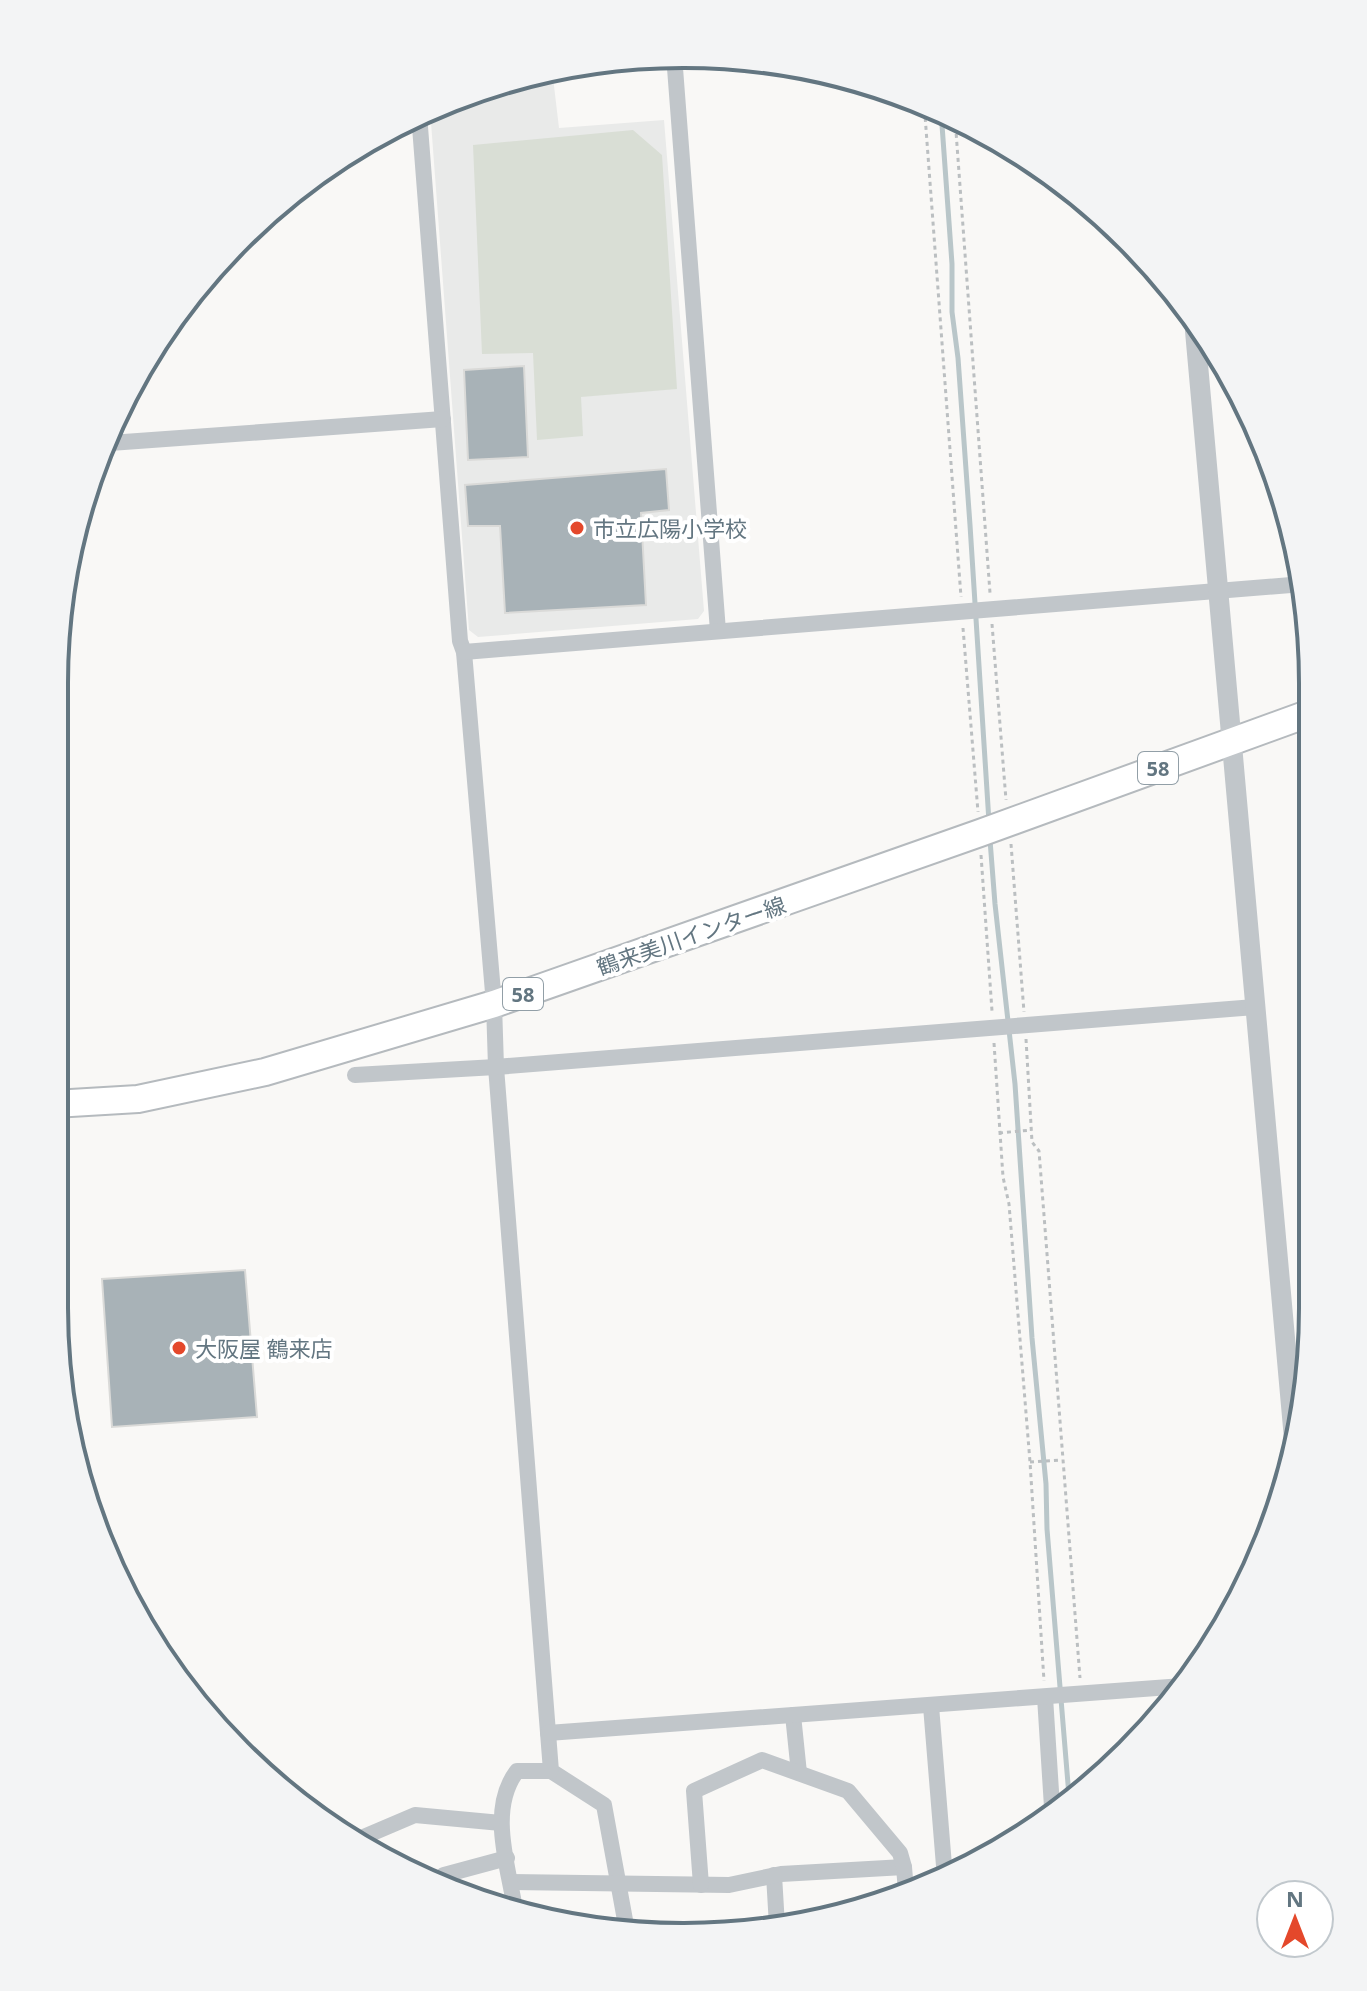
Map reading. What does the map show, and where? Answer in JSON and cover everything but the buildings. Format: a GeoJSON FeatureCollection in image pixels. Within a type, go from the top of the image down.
{"type":"FeatureCollection","features":[{"type":"Feature","properties":{"kind":"main road","name":"鶴来美川インター線"},"geometry":{"type":"LineString","coordinates":[[68,1103],[138,1099],[265,1072],[494,1004],[1299,717]]}},
{"type":"Feature","properties":{"kind":"street"},"geometry":{"type":"LineString","coordinates":[[675,68],[718,631]]}},
{"type":"Feature","properties":{"kind":"street"},"geometry":{"type":"LineString","coordinates":[[420,127],[460,641],[464,652],[494,1004],[496,1067],[551,1771]]}},
{"type":"Feature","properties":{"kind":"street"},"geometry":{"type":"LineString","coordinates":[[1196,344],[1291,1404]]}},
{"type":"Feature","properties":{"kind":"street"},"geometry":{"type":"LineString","coordinates":[[117,442],[443,419]]}},
{"type":"Feature","properties":{"kind":"street"},"geometry":{"type":"LineString","coordinates":[[464,652],[1291,585]]}},
{"type":"Feature","properties":{"kind":"street"},"geometry":{"type":"LineString","coordinates":[[355,1075],[496,1067],[1255,1007]]}},
{"type":"Feature","properties":{"kind":"street"},"geometry":{"type":"LineString","coordinates":[[548,1733],[1168,1687]]}},
{"type":"Feature","properties":{"kind":"street"},"geometry":{"type":"LineString","coordinates":[[1053,1800],[1062,1696]]}},
{"type":"Feature","properties":{"kind":"street"},"geometry":{"type":"LineString","coordinates":[[931,1706],[944,1865]]}},
{"type":"Feature","properties":{"kind":"street"},"geometry":{"type":"LineString","coordinates":[[793,1715],[799,1773]]}},
{"type":"Feature","properties":{"kind":"street"},"geometry":{"type":"LineString","coordinates":[[701,1885],[694,1791],[762,1760],[848,1791],[900,1853],[905,1881]]}},
{"type":"Feature","properties":{"kind":"street"},"geometry":{"type":"LineString","coordinates":[[513,1899],[501,1823],[506,1785],[517,1771],[551,1771],[604,1805],[625,1920]]}},
{"type":"Feature","properties":{"kind":"street"},"geometry":{"type":"LineString","coordinates":[[367,1835],[415,1815],[501,1823]]}},
{"type":"Feature","properties":{"kind":"street"},"geometry":{"type":"LineString","coordinates":[[377,1831],[378,1842]]}},
{"type":"Feature","properties":{"kind":"street"},"geometry":{"type":"LineString","coordinates":[[445,1875],[507,1858]]}},
{"type":"Feature","properties":{"kind":"street"},"geometry":{"type":"LineString","coordinates":[[511,1882],[729,1885],[774,1875],[904,1867]]}},
{"type":"Feature","properties":{"kind":"street"},"geometry":{"type":"LineString","coordinates":[[774,1875],[776,1916]]}},
{"type":"Feature","properties":{"kind":"path"},"geometry":{"type":"LineString","coordinates":[[926,118],[997,827],[1025,1026],[1032,1142],[1039,1151],[1061,1460],[1065,1463],[1062,1696]]}},
{"type":"Feature","properties":{"kind":"path"},"geometry":{"type":"LineString","coordinates":[[956,131],[976,610],[997,827],[993,1028],[1000,1133],[1031,1462],[1062,1696]]}},
{"type":"Feature","properties":{"kind":"path"},"geometry":{"type":"LineString","coordinates":[[1000,1133],[1031,1130]]}},
{"type":"Feature","properties":{"kind":"path"},"geometry":{"type":"LineString","coordinates":[[1031,1462],[1061,1460]]}},
{"type":"Feature","properties":{"kind":"shaded area"},"geometry":{"type":"Polygon","coordinates":[[[554,82],[559,128],[664,120],[704,611],[698,619],[478,637],[469,630],[431,122],[486,101],[554,82]]]}},
{"type":"Feature","properties":{"kind":"shaded area"},"geometry":{"type":"Polygon","coordinates":[[[633,130],[662,155],[677,389],[581,397],[583,436],[537,440],[533,353],[482,354],[473,145],[633,130]]]}},
{"type":"Feature","properties":{"kind":"waterway"},"geometry":{"type":"LineString","coordinates":[[942,125],[952,264],[952,312],[958,358],[989,822]]}},
{"type":"Feature","properties":{"kind":"waterway"},"geometry":{"type":"LineString","coordinates":[[990,840],[1015,1084],[1068,1787]]}},
{"type":"Feature","properties":{"kind":"place","name":"市立広陽小学校"},"geometry":{"type":"Point","coordinates":[577,528]}},
{"type":"Feature","properties":{"kind":"place","name":"大阪屋 鶴来店"},"geometry":{"type":"Point","coordinates":[179,1348]}}]}
